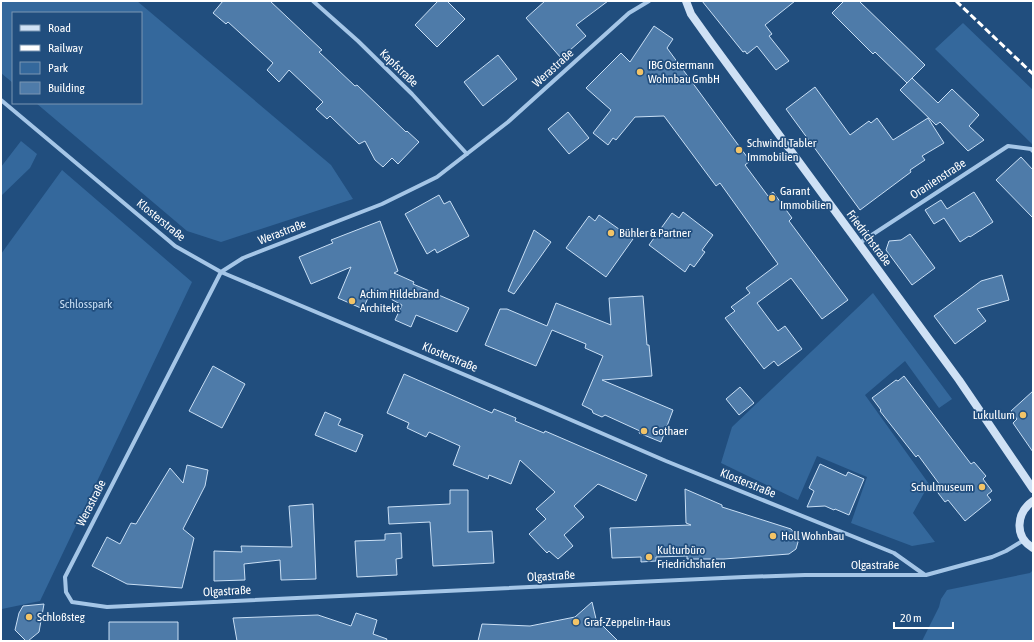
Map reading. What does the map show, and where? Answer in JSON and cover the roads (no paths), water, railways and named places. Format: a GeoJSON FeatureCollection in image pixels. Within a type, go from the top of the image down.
{"type":"FeatureCollection","features":[{"type":"Feature","properties":{"kind":"main road","name":"Friedrichstraße"},"geometry":{"type":"LineString","coordinates":[[686,1],[691,14],[959,380],[1033,489]]}},
{"type":"Feature","properties":{"kind":"main road"},"geometry":{"type":"LineString","coordinates":[[1033,501],[1027,505],[1019,522],[1020,532],[1024,540],[1033,548]]}},
{"type":"Feature","properties":{"kind":"street","name":"Kapfstraße"},"geometry":{"type":"LineString","coordinates":[[313,1],[358,41],[412,94],[467,154]]}},
{"type":"Feature","properties":{"kind":"street","name":"Werastraße"},"geometry":{"type":"LineString","coordinates":[[72,602],[66,592],[64,577],[221,272],[243,258],[382,204],[437,177],[508,122],[629,13],[649,1]]}},
{"type":"Feature","properties":{"kind":"street","name":"Klosterstraße"},"geometry":{"type":"LineString","coordinates":[[1,100],[171,243],[221,272],[534,403],[666,461],[894,553],[926,575]]}},
{"type":"Feature","properties":{"kind":"street","name":"Oranienstraße"},"geometry":{"type":"LineString","coordinates":[[858,244],[1008,146],[1031,149],[1033,151]]}},
{"type":"Feature","properties":{"kind":"street","name":"Olgastraße"},"geometry":{"type":"LineString","coordinates":[[72,602],[107,607],[744,577],[805,575],[926,575],[992,558],[1024,540]]}},
{"type":"Feature","properties":{"kind":"railway"},"geometry":{"type":"LineString","coordinates":[[956,1],[1033,74]]}},
{"type":"Feature","properties":{"kind":"place","name":"IBG Ostermann Wohnbau GmbH"},"geometry":{"type":"Point","coordinates":[640,72]}},
{"type":"Feature","properties":{"kind":"place","name":"Schwindl Tabler Immobilien"},"geometry":{"type":"Point","coordinates":[739,150]}},
{"type":"Feature","properties":{"kind":"place","name":"Garant Immobilien"},"geometry":{"type":"Point","coordinates":[772,198]}},
{"type":"Feature","properties":{"kind":"place","name":"Bühler & Partner"},"geometry":{"type":"Point","coordinates":[611,233]}},
{"type":"Feature","properties":{"kind":"place","name":"Achim Hildebrand Architekt"},"geometry":{"type":"Point","coordinates":[352,301]}},
{"type":"Feature","properties":{"kind":"place","name":"Lukullum"},"geometry":{"type":"Point","coordinates":[1023,415]}},
{"type":"Feature","properties":{"kind":"place","name":"Gothaer"},"geometry":{"type":"Point","coordinates":[644,431]}},
{"type":"Feature","properties":{"kind":"place","name":"Schulmuseum"},"geometry":{"type":"Point","coordinates":[982,487]}},
{"type":"Feature","properties":{"kind":"place","name":"Holl Wohnbau"},"geometry":{"type":"Point","coordinates":[773,536]}},
{"type":"Feature","properties":{"kind":"place","name":"Kulturbüro Friedrichshafen"},"geometry":{"type":"Point","coordinates":[649,557]}},
{"type":"Feature","properties":{"kind":"place","name":"Schloßsteg"},"geometry":{"type":"Point","coordinates":[29,617]}},
{"type":"Feature","properties":{"kind":"place","name":"Graf-Zeppelin-Haus"},"geometry":{"type":"Point","coordinates":[576,622]}},
{"type":"Feature","properties":{"kind":"park label","name":"Schlosspark"},"geometry":{"type":"Point","coordinates":[86,304]}}]}
